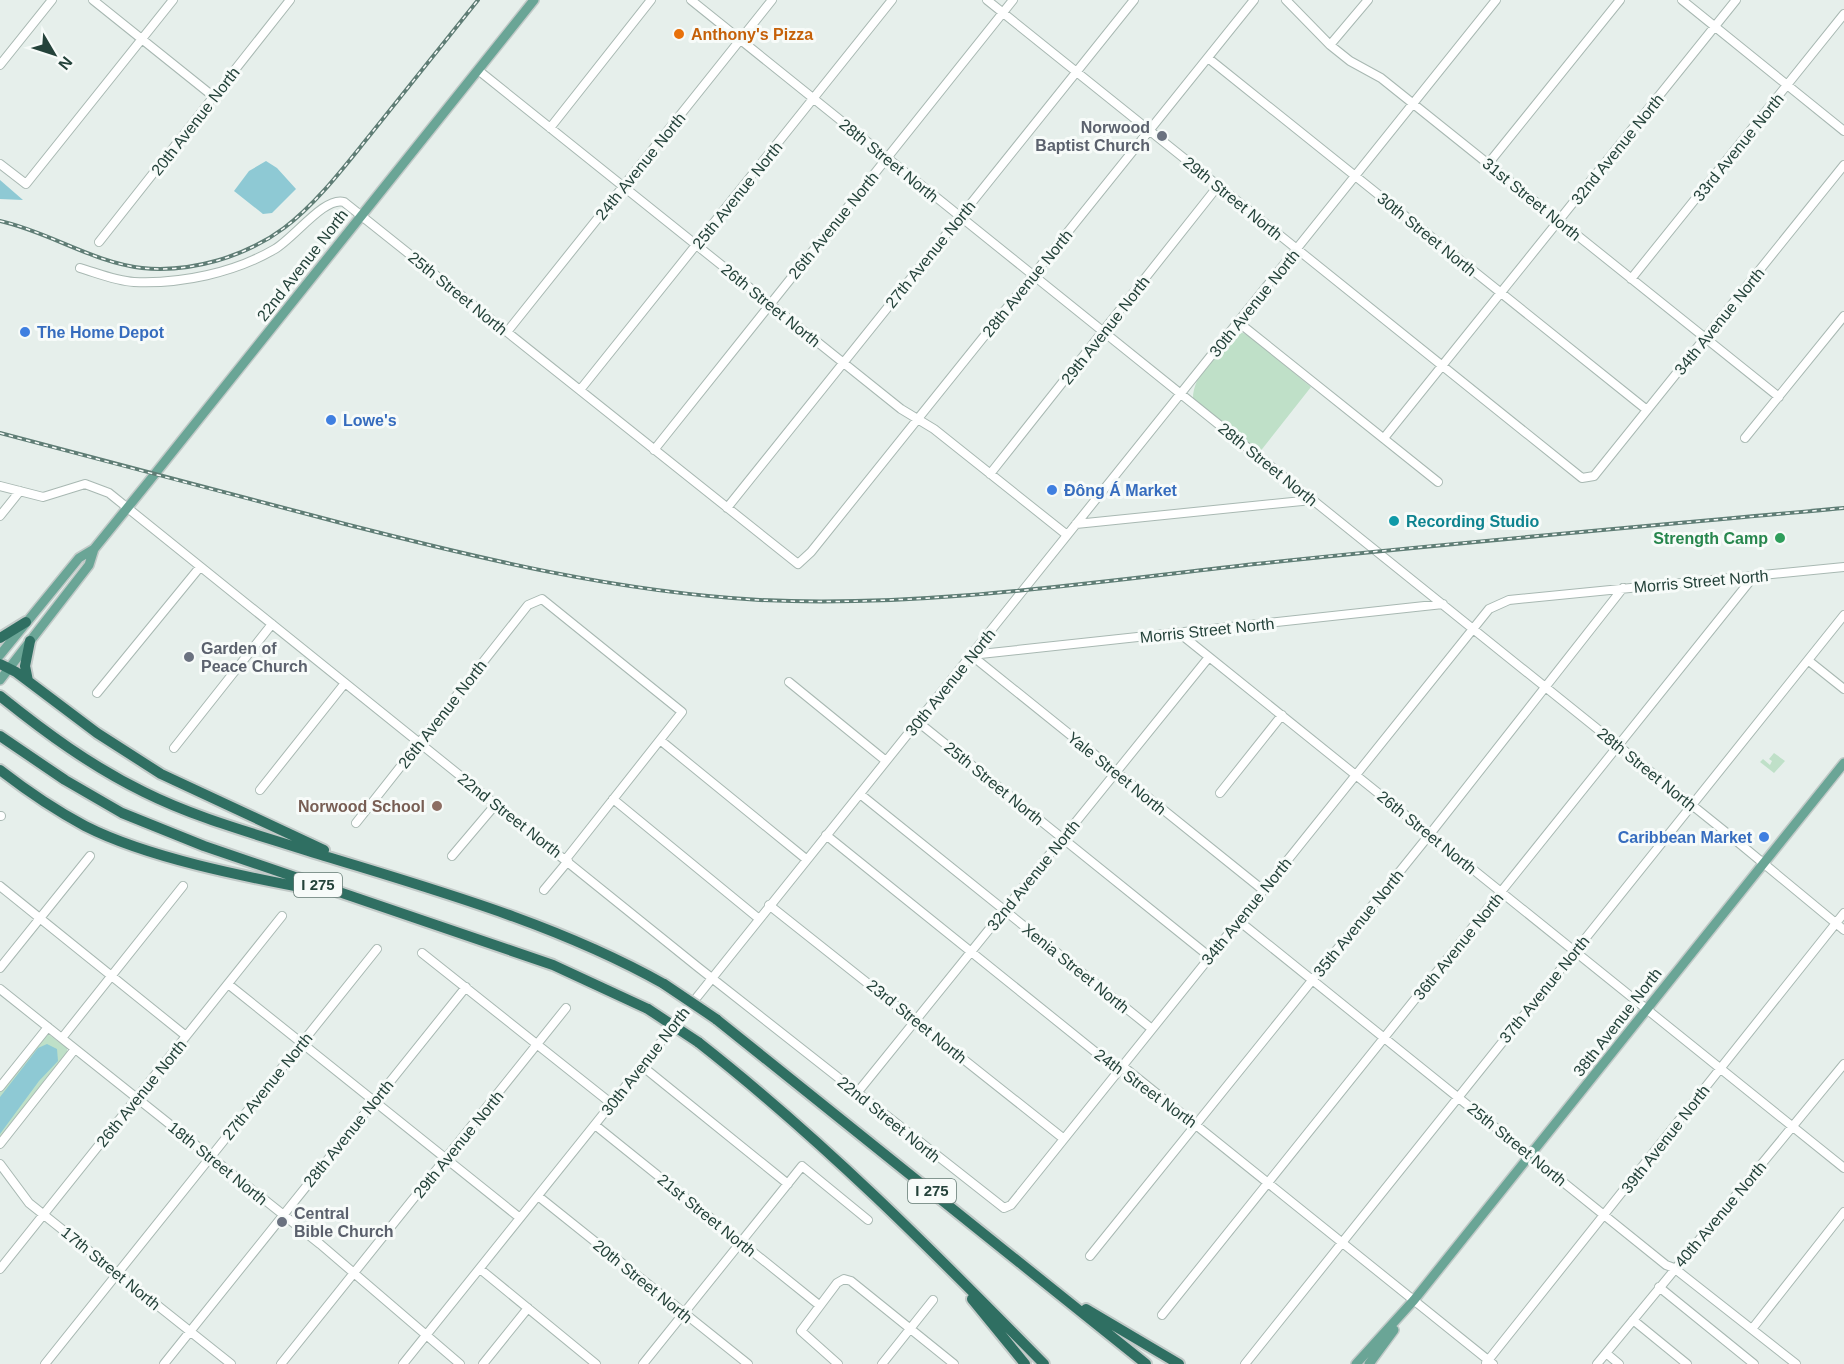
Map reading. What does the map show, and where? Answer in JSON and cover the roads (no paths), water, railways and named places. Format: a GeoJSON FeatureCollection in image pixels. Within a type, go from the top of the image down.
{"type":"FeatureCollection","features":[{"type":"Feature","properties":{"kind":"highway"},"geometry":{"type":"LineString","coordinates":[[0,638],[26,621]]}},
{"type":"Feature","properties":{"kind":"highway"},"geometry":{"type":"LineString","coordinates":[[28,681],[25,666],[30,641]]}},
{"type":"Feature","properties":{"kind":"highway"},"geometry":{"type":"LineString","coordinates":[[4,666],[28,681],[97,733],[161,774],[358,866]]}},
{"type":"Feature","properties":{"kind":"highway","name":"I 275"},"geometry":{"type":"LineString","coordinates":[[4,700],[56,740],[99,768],[145,793],[224,824],[358,866],[574,940],[664,984],[716,1019],[1146,1364]]}},
{"type":"Feature","properties":{"kind":"highway","name":"I 275"},"geometry":{"type":"LineString","coordinates":[[0,736],[56,774],[122,813],[204,846],[562,969],[648,1009],[698,1042],[830,1152],[1044,1364]]}},
{"type":"Feature","properties":{"kind":"highway"},"geometry":{"type":"LineString","coordinates":[[0,770],[50,805],[87,827],[144,849],[262,880],[353,896]]}},
{"type":"Feature","properties":{"kind":"highway"},"geometry":{"type":"LineString","coordinates":[[936,1255],[1025,1364]]}},
{"type":"Feature","properties":{"kind":"highway"},"geometry":{"type":"LineString","coordinates":[[1059,1293],[1179,1364]]}},
{"type":"Feature","properties":{"kind":"main road","name":"22nd Avenue North"},"geometry":{"type":"LineString","coordinates":[[0,655],[79,558],[94,549],[128,508],[534,0]]}},
{"type":"Feature","properties":{"kind":"main road","name":"22nd Avenue North"},"geometry":{"type":"LineString","coordinates":[[0,680],[4,666],[30,641],[89,565],[94,549]]}},
{"type":"Feature","properties":{"kind":"main road","name":"38th Avenue North"},"geometry":{"type":"LineString","coordinates":[[1356,1364],[1414,1300],[1844,763]]}},
{"type":"Feature","properties":{"kind":"main road","name":"38th Avenue North"},"geometry":{"type":"LineString","coordinates":[[1369,1364],[1414,1300]]}},
{"type":"Feature","properties":{"kind":"street"},"geometry":{"type":"LineString","coordinates":[[0,65],[52,0]]}},
{"type":"Feature","properties":{"kind":"street"},"geometry":{"type":"LineString","coordinates":[[93,0],[214,97]]}},
{"type":"Feature","properties":{"kind":"street"},"geometry":{"type":"LineString","coordinates":[[0,164],[26,184],[173,0]]}},
{"type":"Feature","properties":{"kind":"street","name":"20th Avenue North"},"geometry":{"type":"LineString","coordinates":[[99,242],[290,0]]}},
{"type":"Feature","properties":{"kind":"street"},"geometry":{"type":"LineString","coordinates":[[550,128],[651,0]]}},
{"type":"Feature","properties":{"kind":"street","name":"28th Street North"},"geometry":{"type":"LineString","coordinates":[[691,0],[1691,804],[1844,930]]}},
{"type":"Feature","properties":{"kind":"street","name":"24th Avenue North"},"geometry":{"type":"LineString","coordinates":[[507,332],[772,0]]}},
{"type":"Feature","properties":{"kind":"street","name":"25th Avenue North"},"geometry":{"type":"LineString","coordinates":[[580,390],[892,0]]}},
{"type":"Feature","properties":{"kind":"street","name":"29th Street North"},"geometry":{"type":"LineString","coordinates":[[987,0],[1582,478],[1594,476]]}},
{"type":"Feature","properties":{"kind":"street","name":"26th Avenue North"},"geometry":{"type":"LineString","coordinates":[[654,450],[1013,0]]}},
{"type":"Feature","properties":{"kind":"street","name":"27th Avenue North"},"geometry":{"type":"LineString","coordinates":[[727,508],[1134,0]]}},
{"type":"Feature","properties":{"kind":"street","name":"28th Avenue North"},"geometry":{"type":"LineString","coordinates":[[798,564],[805,560],[1254,0]]}},
{"type":"Feature","properties":{"kind":"street","name":"31st Street North"},"geometry":{"type":"LineString","coordinates":[[1286,0],[1330,45],[1350,61],[1381,78],[1779,397]]}},
{"type":"Feature","properties":{"kind":"street"},"geometry":{"type":"LineString","coordinates":[[1330,45],[1368,0]]}},
{"type":"Feature","properties":{"kind":"street","name":"30th Avenue North"},"geometry":{"type":"LineString","coordinates":[[404,1364],[711,977],[1496,0]]}},
{"type":"Feature","properties":{"kind":"street"},"geometry":{"type":"LineString","coordinates":[[1488,164],[1620,0]]}},
{"type":"Feature","properties":{"kind":"street"},"geometry":{"type":"LineString","coordinates":[[1682,0],[1844,131]]}},
{"type":"Feature","properties":{"kind":"street","name":"32nd Avenue North"},"geometry":{"type":"LineString","coordinates":[[1384,438],[1737,0]]}},
{"type":"Feature","properties":{"kind":"street","name":"33rd Avenue North"},"geometry":{"type":"LineString","coordinates":[[1631,279],[1844,14]]}},
{"type":"Feature","properties":{"kind":"street","name":"30th Street North"},"geometry":{"type":"LineString","coordinates":[[1208,58],[1647,411]]}},
{"type":"Feature","properties":{"kind":"street","name":"26th Street North"},"geometry":{"type":"LineString","coordinates":[[478,70],[901,409],[919,418],[1067,535]]}},
{"type":"Feature","properties":{"kind":"street","name":"34th Avenue North"},"geometry":{"type":"LineString","coordinates":[[1594,476],[1844,165]]}},
{"type":"Feature","properties":{"kind":"street","name":"29th Avenue North"},"geometry":{"type":"LineString","coordinates":[[990,474],[1218,186]]}},
{"type":"Feature","properties":{"kind":"street","name":"25th Street North"},"geometry":{"type":"LineString","coordinates":[[80,268],[133,282],[198,277],[222,271],[276,249],[299,232],[329,202],[337,200],[344,202],[798,564]]}},
{"type":"Feature","properties":{"kind":"street"},"geometry":{"type":"LineString","coordinates":[[1745,438],[1844,316]]}},
{"type":"Feature","properties":{"kind":"street"},"geometry":{"type":"LineString","coordinates":[[1238,322],[1438,482]]}},
{"type":"Feature","properties":{"kind":"street","name":"22nd Street North"},"geometry":{"type":"LineString","coordinates":[[0,486],[43,497],[85,484],[109,493],[1000,1207]]}},
{"type":"Feature","properties":{"kind":"street"},"geometry":{"type":"LineString","coordinates":[[0,516],[20,491]]}},
{"type":"Feature","properties":{"kind":"street"},"geometry":{"type":"LineString","coordinates":[[1076,524],[1312,500]]}},
{"type":"Feature","properties":{"kind":"street"},"geometry":{"type":"LineString","coordinates":[[98,693],[200,567]]}},
{"type":"Feature","properties":{"kind":"street","name":"Morris Street North"},"geometry":{"type":"LineString","coordinates":[[1489,609],[1509,600],[1844,567]]}},
{"type":"Feature","properties":{"kind":"street","name":"36th Avenue North"},"geometry":{"type":"LineString","coordinates":[[1162,1315],[1754,576]]}},
{"type":"Feature","properties":{"kind":"street","name":"35th Avenue North"},"geometry":{"type":"LineString","coordinates":[[1090,1256],[1547,688],[1623,588]]}},
{"type":"Feature","properties":{"kind":"street","name":"26th Avenue North"},"geometry":{"type":"LineString","coordinates":[[356,823],[528,605],[542,599],[682,712],[660,740]]}},
{"type":"Feature","properties":{"kind":"street","name":"Morris Street North"},"geometry":{"type":"LineString","coordinates":[[971,655],[1443,604]]}},
{"type":"Feature","properties":{"kind":"street","name":"34th Avenue North"},"geometry":{"type":"LineString","coordinates":[[1000,1207],[1010,1207],[1489,609]]}},
{"type":"Feature","properties":{"kind":"street","name":"37th Avenue North"},"geometry":{"type":"LineString","coordinates":[[1245,1364],[1341,1241],[1844,615]]}},
{"type":"Feature","properties":{"kind":"street"},"geometry":{"type":"LineString","coordinates":[[174,748],[272,624]]}},
{"type":"Feature","properties":{"kind":"street","name":"26th Street North"},"geometry":{"type":"LineString","coordinates":[[1178,632],[1844,1168]]}},
{"type":"Feature","properties":{"kind":"street","name":"Yale Street North"},"geometry":{"type":"LineString","coordinates":[[971,655],[1263,890]]}},
{"type":"Feature","properties":{"kind":"street","name":"32nd Avenue North"},"geometry":{"type":"LineString","coordinates":[[857,1094],[1209,657]]}},
{"type":"Feature","properties":{"kind":"street"},"geometry":{"type":"LineString","coordinates":[[1809,661],[1844,689]]}},
{"type":"Feature","properties":{"kind":"street"},"geometry":{"type":"LineString","coordinates":[[789,681],[886,761]]}},
{"type":"Feature","properties":{"kind":"street"},"geometry":{"type":"LineString","coordinates":[[260,790],[345,682]]}},
{"type":"Feature","properties":{"kind":"street"},"geometry":{"type":"LineString","coordinates":[[1220,793],[1282,715]]}},
{"type":"Feature","properties":{"kind":"street","name":"25th Street North"},"geometry":{"type":"LineString","coordinates":[[918,722],[1210,957]]}},
{"type":"Feature","properties":{"kind":"street"},"geometry":{"type":"LineString","coordinates":[[544,890],[660,740],[806,859]]}},
{"type":"Feature","properties":{"kind":"street","name":"Xenia Street North"},"geometry":{"type":"LineString","coordinates":[[860,794],[1152,1029]]}},
{"type":"Feature","properties":{"kind":"street"},"geometry":{"type":"LineString","coordinates":[[613,799],[759,918]]}},
{"type":"Feature","properties":{"kind":"street"},"geometry":{"type":"LineString","coordinates":[[452,856],[496,804]]}},
{"type":"Feature","properties":{"kind":"street","name":"24th Street North"},"geometry":{"type":"LineString","coordinates":[[826,835],[1119,1071],[1125,1068],[1196,1124],[1489,1363]]}},
{"type":"Feature","properties":{"kind":"street"},"geometry":{"type":"LineString","coordinates":[[0,968],[90,856]]}},
{"type":"Feature","properties":{"kind":"street"},"geometry":{"type":"LineString","coordinates":[[0,886],[186,1036]]}},
{"type":"Feature","properties":{"kind":"street"},"geometry":{"type":"LineString","coordinates":[[62,1038],[183,886]]}},
{"type":"Feature","properties":{"kind":"street","name":"23rd Street North"},"geometry":{"type":"LineString","coordinates":[[769,905],[1064,1139]]}},
{"type":"Feature","properties":{"kind":"street","name":"39th Avenue North"},"geometry":{"type":"LineString","coordinates":[[1489,1363],[1844,913]]}},
{"type":"Feature","properties":{"kind":"street","name":"26th Avenue North"},"geometry":{"type":"LineString","coordinates":[[0,1269],[282,916]]}},
{"type":"Feature","properties":{"kind":"street","name":"25th Street North"},"geometry":{"type":"LineString","coordinates":[[1239,921],[1666,1265],[1674,1268],[1796,1364]]}},
{"type":"Feature","properties":{"kind":"street","name":"27th Avenue North"},"geometry":{"type":"LineString","coordinates":[[45,1364],[377,949]]}},
{"type":"Feature","properties":{"kind":"street"},"geometry":{"type":"LineString","coordinates":[[422,953],[612,1104]]}},
{"type":"Feature","properties":{"kind":"street"},"geometry":{"type":"LineString","coordinates":[[228,984],[520,1218]]}},
{"type":"Feature","properties":{"kind":"street","name":"28th Avenue North"},"geometry":{"type":"LineString","coordinates":[[164,1364],[466,987]]}},
{"type":"Feature","properties":{"kind":"street","name":"18th Street North"},"geometry":{"type":"LineString","coordinates":[[0,988],[283,1215],[460,1364]]}},
{"type":"Feature","properties":{"kind":"street","name":"29th Avenue North"},"geometry":{"type":"LineString","coordinates":[[282,1364],[566,1008]]}},
{"type":"Feature","properties":{"kind":"street"},"geometry":{"type":"LineString","coordinates":[[0,1087],[48,1027]]}},
{"type":"Feature","properties":{"kind":"street"},"geometry":{"type":"LineString","coordinates":[[0,1144],[75,1049]]}},
{"type":"Feature","properties":{"kind":"street","name":"40th Avenue North"},"geometry":{"type":"LineString","coordinates":[[1597,1364],[1844,1064]]}},
{"type":"Feature","properties":{"kind":"street"},"geometry":{"type":"LineString","coordinates":[[642,1066],[788,1184]]}},
{"type":"Feature","properties":{"kind":"street","name":"21st Street North"},"geometry":{"type":"LineString","coordinates":[[595,1125],[819,1305]]}},
{"type":"Feature","properties":{"kind":"street","name":"17th Street North"},"geometry":{"type":"LineString","coordinates":[[0,1164],[24,1198],[231,1364]]}},
{"type":"Feature","properties":{"kind":"street"},"geometry":{"type":"LineString","coordinates":[[643,1364],[802,1166],[868,1220]]}},
{"type":"Feature","properties":{"kind":"street","name":"20th Street North"},"geometry":{"type":"LineString","coordinates":[[538,1196],[748,1364]]}},
{"type":"Feature","properties":{"kind":"street"},"geometry":{"type":"LineString","coordinates":[[1752,1329],[1844,1212]]}},
{"type":"Feature","properties":{"kind":"street"},"geometry":{"type":"LineString","coordinates":[[480,1269],[596,1364]]}},
{"type":"Feature","properties":{"kind":"street"},"geometry":{"type":"LineString","coordinates":[[838,1364],[801,1331],[837,1283],[844,1279],[851,1281],[954,1364]]}},
{"type":"Feature","properties":{"kind":"street"},"geometry":{"type":"LineString","coordinates":[[1659,1287],[1754,1364]]}},
{"type":"Feature","properties":{"kind":"street"},"geometry":{"type":"LineString","coordinates":[[882,1364],[933,1300]]}},
{"type":"Feature","properties":{"kind":"street"},"geometry":{"type":"LineString","coordinates":[[483,1364],[528,1308]]}},
{"type":"Feature","properties":{"kind":"street"},"geometry":{"type":"LineString","coordinates":[[1633,1320],[1687,1364]]}},
{"type":"Feature","properties":{"kind":"street"},"geometry":{"type":"LineString","coordinates":[[1606,1353],[1619,1364]]}},
{"type":"Feature","properties":{"kind":"water"},"geometry":{"type":"Polygon","coordinates":[[[266,161],[277,168],[296,189],[272,213],[263,214],[234,191],[249,171],[266,161]]]}},
{"type":"Feature","properties":{"kind":"water"},"geometry":{"type":"Polygon","coordinates":[[[0,180],[23,200],[0,199],[0,180]]]}},
{"type":"Feature","properties":{"kind":"water"},"geometry":{"type":"Polygon","coordinates":[[[47,1044],[57,1049],[58,1061],[39,1081],[0,1134],[0,1097],[38,1048],[47,1044]]]}},
{"type":"Feature","properties":{"kind":"railway"},"geometry":{"type":"LineString","coordinates":[[0,221],[36,232],[106,260],[142,268],[179,268],[235,255],[284,228],[319,196],[478,0]]}},
{"type":"Feature","properties":{"kind":"railway"},"geometry":{"type":"LineString","coordinates":[[0,433],[448,550],[602,582],[707,596],[760,600],[883,600],[1008,592],[1402,549],[1844,508]]}},
{"type":"Feature","properties":{"kind":"place","name":"Anthony's Pizza"},"geometry":{"type":"Point","coordinates":[679,34]}},
{"type":"Feature","properties":{"kind":"place","name":"Norwood Baptist Church"},"geometry":{"type":"Point","coordinates":[1162,136]}},
{"type":"Feature","properties":{"kind":"place","name":"The Home Depot"},"geometry":{"type":"Point","coordinates":[25,332]}},
{"type":"Feature","properties":{"kind":"place","name":"Lowe's"},"geometry":{"type":"Point","coordinates":[331,420]}},
{"type":"Feature","properties":{"kind":"place","name":"Đông Á Market"},"geometry":{"type":"Point","coordinates":[1052,490]}},
{"type":"Feature","properties":{"kind":"place","name":"Recording Studio"},"geometry":{"type":"Point","coordinates":[1394,521]}},
{"type":"Feature","properties":{"kind":"place","name":"Strength Camp"},"geometry":{"type":"Point","coordinates":[1780,538]}},
{"type":"Feature","properties":{"kind":"place","name":"Garden of Peace Church"},"geometry":{"type":"Point","coordinates":[189,657]}},
{"type":"Feature","properties":{"kind":"place","name":"Norwood School"},"geometry":{"type":"Point","coordinates":[437,806]}},
{"type":"Feature","properties":{"kind":"place","name":"Caribbean Market"},"geometry":{"type":"Point","coordinates":[1764,837]}},
{"type":"Feature","properties":{"kind":"place","name":"Central Bible Church"},"geometry":{"type":"Point","coordinates":[282,1222]}}]}
